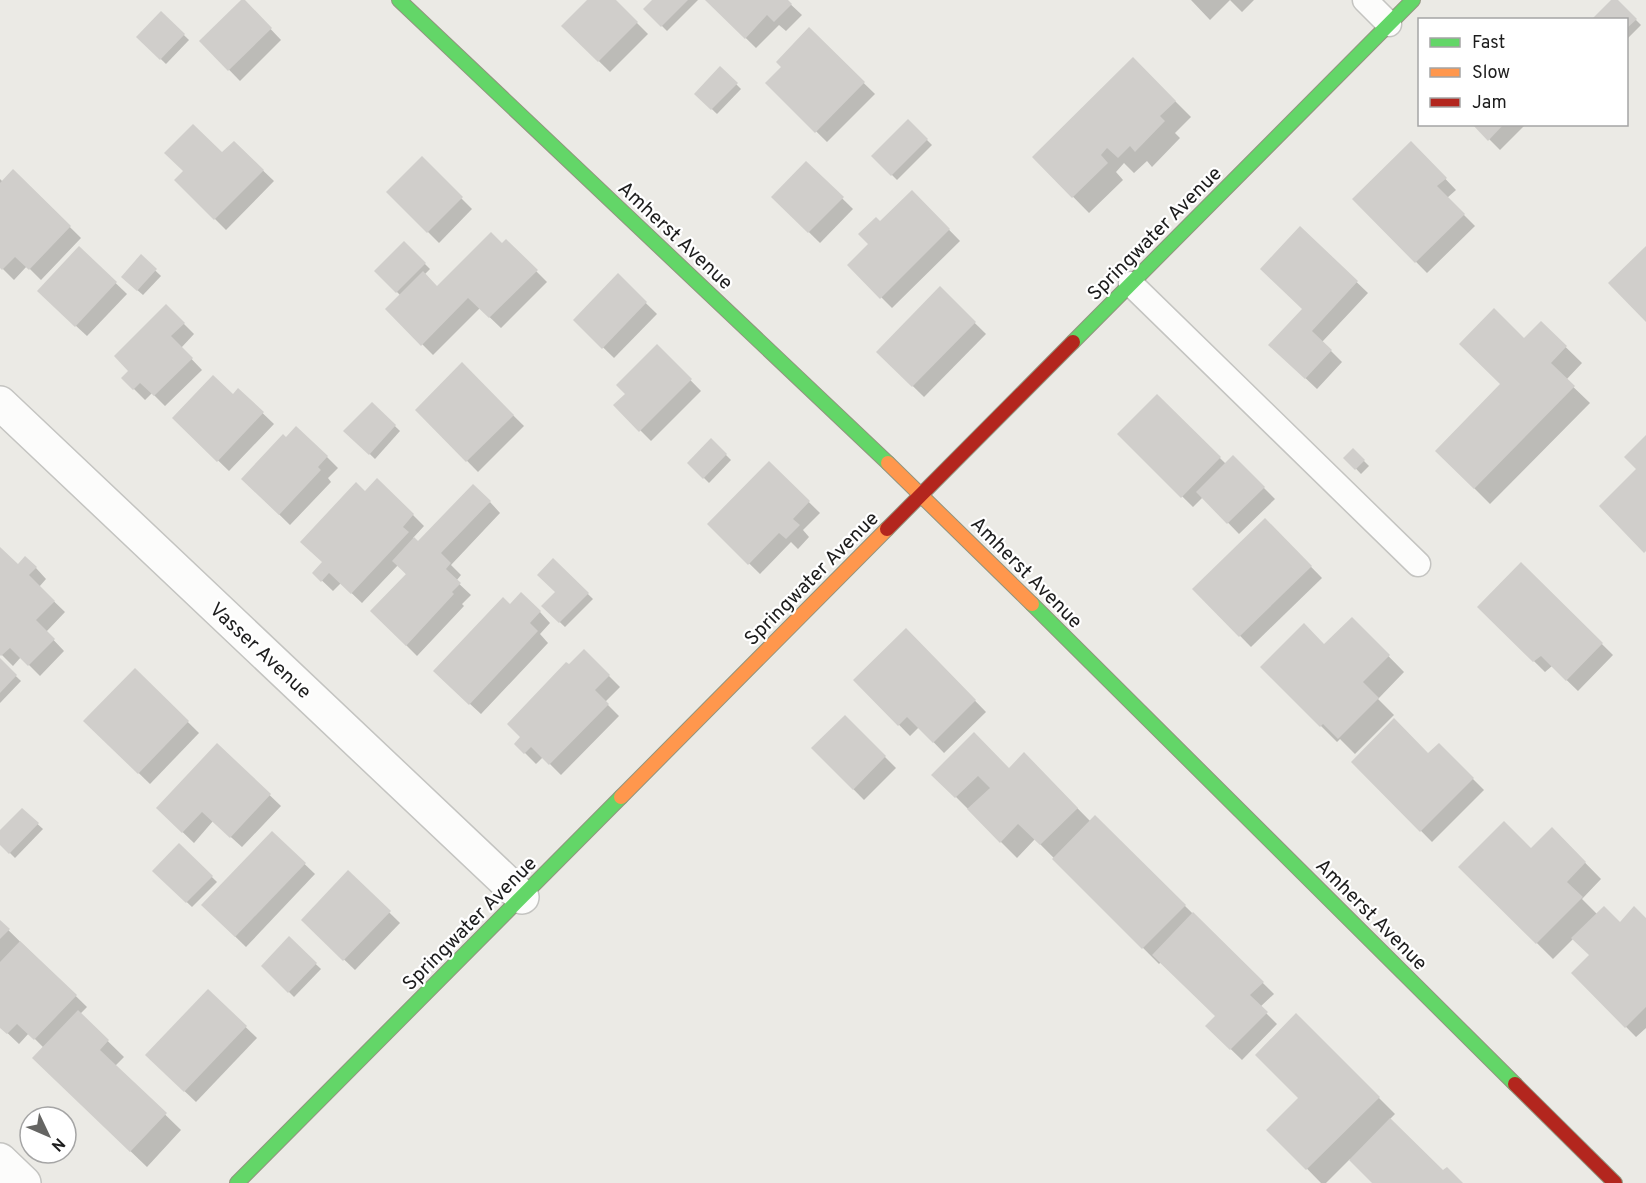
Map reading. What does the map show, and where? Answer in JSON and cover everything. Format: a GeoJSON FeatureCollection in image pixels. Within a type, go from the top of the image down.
{"type":"FeatureCollection","features":[{"type":"Feature","properties":{"kind":"street","name":"Amherst Avenue"},"geometry":{"type":"LineString","coordinates":[[399,0],[921,494],[1615,1183]]}},
{"type":"Feature","properties":{"kind":"street","name":"Springwater Avenue"},"geometry":{"type":"LineString","coordinates":[[237,1183],[1413,0]]}},
{"type":"Feature","properties":{"kind":"street","name":"Vasser Avenue"},"geometry":{"type":"LineString","coordinates":[[0,403],[522,897]]}},
{"type":"Feature","properties":{"kind":"street"},"geometry":{"type":"LineString","coordinates":[[0,1160],[24,1183]]}},
{"type":"Feature","properties":{"kind":"lane"},"geometry":{"type":"LineString","coordinates":[[1365,0],[1389,24]]}},
{"type":"Feature","properties":{"kind":"lane"},"geometry":{"type":"LineString","coordinates":[[1131,284],[1418,564]]}},
{"type":"Feature","properties":{"kind":"building"},"geometry":{"type":"Polygon","coordinates":[[[241,0],[245,0],[272,28],[228,71],[199,41],[241,0]]]}},
{"type":"Feature","properties":{"kind":"building"},"geometry":{"type":"Polygon","coordinates":[[[587,0],[616,0],[638,22],[598,62],[561,26],[587,0]]]}},
{"type":"Feature","properties":{"kind":"building"},"geometry":{"type":"Polygon","coordinates":[[[652,0],[688,0],[661,27],[643,9],[652,0]]]}},
{"type":"Feature","properties":{"kind":"building"},"geometry":{"type":"Polygon","coordinates":[[[705,0],[788,0],[792,4],[774,22],[767,15],[745,39],[705,0]]]}},
{"type":"Feature","properties":{"kind":"building"},"geometry":{"type":"Polygon","coordinates":[[[1611,0],[1618,0],[1637,19],[1628,27],[1628,18],[1593,18],[1611,0]]]}},
{"type":"Feature","properties":{"kind":"building"},"geometry":{"type":"Polygon","coordinates":[[[161,11],[185,34],[160,60],[136,37],[161,11]]]}},
{"type":"Feature","properties":{"kind":"building"},"geometry":{"type":"Polygon","coordinates":[[[809,27],[865,82],[815,133],[765,83],[781,67],[776,62],[809,27]]]}},
{"type":"Feature","properties":{"kind":"building"},"geometry":{"type":"Polygon","coordinates":[[[1133,57],[1176,101],[1160,116],[1165,121],[1135,152],[1130,146],[1118,158],[1107,148],[1101,155],[1108,163],[1072,198],[1032,157],[1133,57]]]}},
{"type":"Feature","properties":{"kind":"building"},"geometry":{"type":"Polygon","coordinates":[[[720,66],[738,83],[711,110],[694,94],[720,66]]]}},
{"type":"Feature","properties":{"kind":"building"},"geometry":{"type":"Polygon","coordinates":[[[908,119],[928,139],[891,176],[871,156],[908,119]]]}},
{"type":"Feature","properties":{"kind":"building"},"geometry":{"type":"Polygon","coordinates":[[[193,124],[222,152],[234,141],[264,170],[214,220],[174,180],[183,171],[164,153],[193,124]]]}},
{"type":"Feature","properties":{"kind":"building"},"geometry":{"type":"Polygon","coordinates":[[[1474,126],[1502,126],[1488,141],[1474,126]]]}},
{"type":"Feature","properties":{"kind":"building"},"geometry":{"type":"Polygon","coordinates":[[[1411,141],[1447,178],[1437,186],[1465,214],[1415,263],[1352,199],[1411,141]]]}},
{"type":"Feature","properties":{"kind":"building"},"geometry":{"type":"Polygon","coordinates":[[[422,156],[463,197],[427,233],[386,192],[422,156]]]}},
{"type":"Feature","properties":{"kind":"building"},"geometry":{"type":"Polygon","coordinates":[[[806,161],[844,197],[808,233],[771,197],[806,161]]]}},
{"type":"Feature","properties":{"kind":"building"},"geometry":{"type":"Polygon","coordinates":[[[13,169],[71,226],[29,270],[15,257],[2,270],[0,268],[0,183],[13,169]]]}},
{"type":"Feature","properties":{"kind":"building"},"geometry":{"type":"Polygon","coordinates":[[[912,190],[950,229],[880,299],[847,265],[868,244],[858,234],[876,217],[880,221],[912,190]]]}},
{"type":"Feature","properties":{"kind":"building"},"geometry":{"type":"Polygon","coordinates":[[[1300,226],[1358,281],[1312,331],[1332,350],[1305,379],[1268,345],[1302,309],[1260,269],[1300,226]]]}},
{"type":"Feature","properties":{"kind":"building"},"geometry":{"type":"Polygon","coordinates":[[[491,232],[502,243],[506,239],[538,270],[489,318],[468,298],[421,346],[385,309],[423,271],[437,286],[491,232]]]}},
{"type":"Feature","properties":{"kind":"building"},"geometry":{"type":"Polygon","coordinates":[[[404,241],[426,263],[396,293],[374,271],[404,241]]]}},
{"type":"Feature","properties":{"kind":"building"},"geometry":{"type":"Polygon","coordinates":[[[79,246],[117,282],[75,327],[37,291],[79,246]]]}},
{"type":"Feature","properties":{"kind":"building"},"geometry":{"type":"Polygon","coordinates":[[[1646,246],[1646,322],[1608,283],[1646,246]]]}},
{"type":"Feature","properties":{"kind":"building"},"geometry":{"type":"Polygon","coordinates":[[[141,254],[157,269],[137,291],[121,277],[141,254]]]}},
{"type":"Feature","properties":{"kind":"building"},"geometry":{"type":"Polygon","coordinates":[[[618,273],[647,302],[602,349],[573,320],[618,273]]]}},
{"type":"Feature","properties":{"kind":"building"},"geometry":{"type":"Polygon","coordinates":[[[940,286],[976,322],[912,387],[876,352],[940,286]]]}},
{"type":"Feature","properties":{"kind":"building"},"geometry":{"type":"Polygon","coordinates":[[[166,304],[185,323],[171,336],[193,358],[154,396],[140,383],[133,390],[121,378],[128,371],[114,356],[166,304]]]}},
{"type":"Feature","properties":{"kind":"building"},"geometry":{"type":"Polygon","coordinates":[[[1494,308],[1524,338],[1541,321],[1567,346],[1551,363],[1575,386],[1474,489],[1435,451],[1500,384],[1459,344],[1494,308]]]}},
{"type":"Feature","properties":{"kind":"building"},"geometry":{"type":"Polygon","coordinates":[[[657,344],[692,379],[639,432],[613,405],[625,394],[616,385],[657,344]]]}},
{"type":"Feature","properties":{"kind":"building"},"geometry":{"type":"Polygon","coordinates":[[[462,362],[514,415],[466,462],[415,410],[462,362]]]}},
{"type":"Feature","properties":{"kind":"building"},"geometry":{"type":"Polygon","coordinates":[[[213,375],[233,394],[238,388],[264,412],[217,462],[172,418],[213,375]]]}},
{"type":"Feature","properties":{"kind":"building"},"geometry":{"type":"Polygon","coordinates":[[[1157,394],[1221,457],[1181,498],[1117,434],[1157,394]]]}},
{"type":"Feature","properties":{"kind":"building"},"geometry":{"type":"Polygon","coordinates":[[[372,402],[396,425],[369,455],[343,431],[372,402]]]}},
{"type":"Feature","properties":{"kind":"building"},"geometry":{"type":"Polygon","coordinates":[[[296,426],[328,456],[318,467],[321,470],[279,515],[241,479],[283,434],[286,437],[296,426]]]}},
{"type":"Feature","properties":{"kind":"building"},"geometry":{"type":"Polygon","coordinates":[[[1646,435],[1646,551],[1644,553],[1599,506],[1636,469],[1624,457],[1646,435]]]}},
{"type":"Feature","properties":{"kind":"building"},"geometry":{"type":"Polygon","coordinates":[[[711,438],[727,454],[703,479],[687,463],[711,438]]]}},
{"type":"Feature","properties":{"kind":"building"},"geometry":{"type":"Polygon","coordinates":[[[1353,448],[1365,460],[1355,470],[1343,458],[1353,448]]]}},
{"type":"Feature","properties":{"kind":"building"},"geometry":{"type":"Polygon","coordinates":[[[1233,455],[1265,487],[1227,524],[1196,492],[1233,455]]]}},
{"type":"Feature","properties":{"kind":"building"},"geometry":{"type":"Polygon","coordinates":[[[769,461],[810,501],[793,519],[800,525],[786,539],[779,533],[748,565],[707,524],[769,461]]]}},
{"type":"Feature","properties":{"kind":"building"},"geometry":{"type":"Polygon","coordinates":[[[377,478],[414,514],[403,527],[409,532],[351,594],[329,573],[321,582],[312,573],[322,562],[300,542],[356,482],[365,491],[377,478]]]}},
{"type":"Feature","properties":{"kind":"building"},"geometry":{"type":"Polygon","coordinates":[[[473,484],[491,501],[441,553],[451,563],[446,569],[461,583],[452,592],[454,594],[406,646],[370,611],[406,574],[392,561],[414,537],[418,541],[473,484]]]}},
{"type":"Feature","properties":{"kind":"building"},"geometry":{"type":"Polygon","coordinates":[[[1265,518],[1312,566],[1239,637],[1192,589],[1265,518]]]}},
{"type":"Feature","properties":{"kind":"building"},"geometry":{"type":"Polygon","coordinates":[[[0,547],[18,564],[25,556],[37,567],[29,575],[55,601],[36,620],[55,639],[28,666],[10,648],[0,655],[0,547]]]}},
{"type":"Feature","properties":{"kind":"building"},"geometry":{"type":"Polygon","coordinates":[[[553,558],[589,593],[559,623],[541,606],[555,592],[537,575],[553,558]]]}},
{"type":"Feature","properties":{"kind":"building"},"geometry":{"type":"Polygon","coordinates":[[[1521,562],[1603,643],[1566,681],[1541,656],[1533,662],[1477,607],[1521,562]]]}},
{"type":"Feature","properties":{"kind":"building"},"geometry":{"type":"Polygon","coordinates":[[[521,592],[541,611],[530,623],[538,631],[469,705],[433,671],[503,597],[510,604],[521,592]]]}},
{"type":"Feature","properties":{"kind":"building"},"geometry":{"type":"Polygon","coordinates":[[[1352,617],[1390,655],[1363,682],[1379,698],[1338,739],[1323,724],[1320,727],[1260,667],[1304,623],[1324,644],[1352,617]]]}},
{"type":"Feature","properties":{"kind":"building"},"geometry":{"type":"Polygon","coordinates":[[[906,628],[976,700],[933,743],[907,717],[898,726],[853,680],[906,628]]]}},
{"type":"Feature","properties":{"kind":"building"},"geometry":{"type":"Polygon","coordinates":[[[584,649],[610,675],[595,690],[609,704],[549,765],[531,747],[524,754],[514,744],[520,737],[507,724],[566,662],[569,664],[584,649]]]}},
{"type":"Feature","properties":{"kind":"building"},"geometry":{"type":"Polygon","coordinates":[[[0,658],[17,675],[0,693],[0,658]]]}},
{"type":"Feature","properties":{"kind":"building"},"geometry":{"type":"Polygon","coordinates":[[[135,668],[189,721],[138,774],[83,721],[135,668]]]}},
{"type":"Feature","properties":{"kind":"building"},"geometry":{"type":"Polygon","coordinates":[[[845,715],[886,756],[853,790],[811,748],[845,715]]]}},
{"type":"Feature","properties":{"kind":"building"},"geometry":{"type":"Polygon","coordinates":[[[1394,718],[1428,753],[1439,743],[1474,778],[1420,832],[1351,762],[1394,718]]]}},
{"type":"Feature","properties":{"kind":"building"},"geometry":{"type":"Polygon","coordinates":[[[974,732],[1009,768],[1024,752],[1078,808],[1040,845],[1018,824],[1000,843],[967,809],[990,788],[978,776],[955,798],[931,775],[974,732]]]}},
{"type":"Feature","properties":{"kind":"building"},"geometry":{"type":"Polygon","coordinates":[[[217,743],[271,794],[230,838],[202,812],[182,833],[156,808],[217,743]]]}},
{"type":"Feature","properties":{"kind":"building"},"geometry":{"type":"Polygon","coordinates":[[[22,808],[39,823],[9,854],[0,845],[0,830],[22,808]]]}},
{"type":"Feature","properties":{"kind":"building"},"geometry":{"type":"Polygon","coordinates":[[[1095,815],[1186,905],[1142,949],[1052,859],[1095,815]]]}},
{"type":"Feature","properties":{"kind":"building"},"geometry":{"type":"Polygon","coordinates":[[[1504,821],[1531,848],[1552,827],[1586,862],[1567,882],[1583,897],[1536,944],[1458,867],[1504,821]]]}},
{"type":"Feature","properties":{"kind":"building"},"geometry":{"type":"Polygon","coordinates":[[[272,831],[306,863],[235,937],[201,905],[272,831]]]}},
{"type":"Feature","properties":{"kind":"building"},"geometry":{"type":"Polygon","coordinates":[[[179,843],[213,876],[186,903],[152,871],[179,843]]]}},
{"type":"Feature","properties":{"kind":"building"},"geometry":{"type":"Polygon","coordinates":[[[348,870],[391,911],[343,961],[301,920],[348,870]]]}},
{"type":"Feature","properties":{"kind":"building"},"geometry":{"type":"Polygon","coordinates":[[[1604,906],[1620,922],[1634,906],[1646,918],[1646,1007],[1625,1028],[1571,973],[1589,955],[1571,938],[1604,906]]]}},
{"type":"Feature","properties":{"kind":"building"},"geometry":{"type":"Polygon","coordinates":[[[1193,912],[1264,982],[1250,995],[1268,1012],[1230,1050],[1205,1026],[1215,1016],[1152,955],[1193,912]]]}},
{"type":"Feature","properties":{"kind":"building"},"geometry":{"type":"Polygon","coordinates":[[[0,920],[10,929],[0,939],[0,920]]]}},
{"type":"Feature","properties":{"kind":"building"},"geometry":{"type":"Polygon","coordinates":[[[289,936],[317,963],[288,993],[261,966],[289,936]]]}},
{"type":"Feature","properties":{"kind":"building"},"geometry":{"type":"Polygon","coordinates":[[[20,941],[77,995],[34,1040],[17,1024],[7,1034],[0,1028],[0,962],[20,941]]]}},
{"type":"Feature","properties":{"kind":"building"},"geometry":{"type":"Polygon","coordinates":[[[208,989],[247,1026],[184,1092],[145,1055],[208,989]]]}},
{"type":"Feature","properties":{"kind":"building"},"geometry":{"type":"Polygon","coordinates":[[[78,1010],[109,1040],[100,1050],[167,1113],[130,1152],[32,1058],[78,1010]]]}},
{"type":"Feature","properties":{"kind":"building"},"geometry":{"type":"Polygon","coordinates":[[[1296,1013],[1380,1097],[1306,1170],[1266,1130],[1298,1098],[1255,1055],[1296,1013]]]}},
{"type":"Feature","properties":{"kind":"building"},"geometry":{"type":"Polygon","coordinates":[[[1390,1118],[1443,1170],[1447,1167],[1463,1183],[1372,1183],[1349,1160],[1390,1118]]]}},
{"type":"Feature","properties":{"kind":"traffic: fast"},"geometry":{"type":"LineString","coordinates":[[399,0],[888,463]]}},
{"type":"Feature","properties":{"kind":"traffic: fast"},"geometry":{"type":"LineString","coordinates":[[1073,342],[1413,0]]}},
{"type":"Feature","properties":{"kind":"traffic: fast"},"geometry":{"type":"LineString","coordinates":[[1032,604],[1515,1084]]}},
{"type":"Feature","properties":{"kind":"traffic: fast"},"geometry":{"type":"LineString","coordinates":[[237,1183],[621,797]]}},
{"type":"Feature","properties":{"kind":"traffic: slow"},"geometry":{"type":"LineString","coordinates":[[888,463],[1032,604]]}},
{"type":"Feature","properties":{"kind":"traffic: slow"},"geometry":{"type":"LineString","coordinates":[[621,797],[887,529]]}},
{"type":"Feature","properties":{"kind":"traffic: jam"},"geometry":{"type":"LineString","coordinates":[[887,529],[1073,342]]}},
{"type":"Feature","properties":{"kind":"traffic: jam"},"geometry":{"type":"LineString","coordinates":[[1515,1084],[1615,1183]]}}]}
